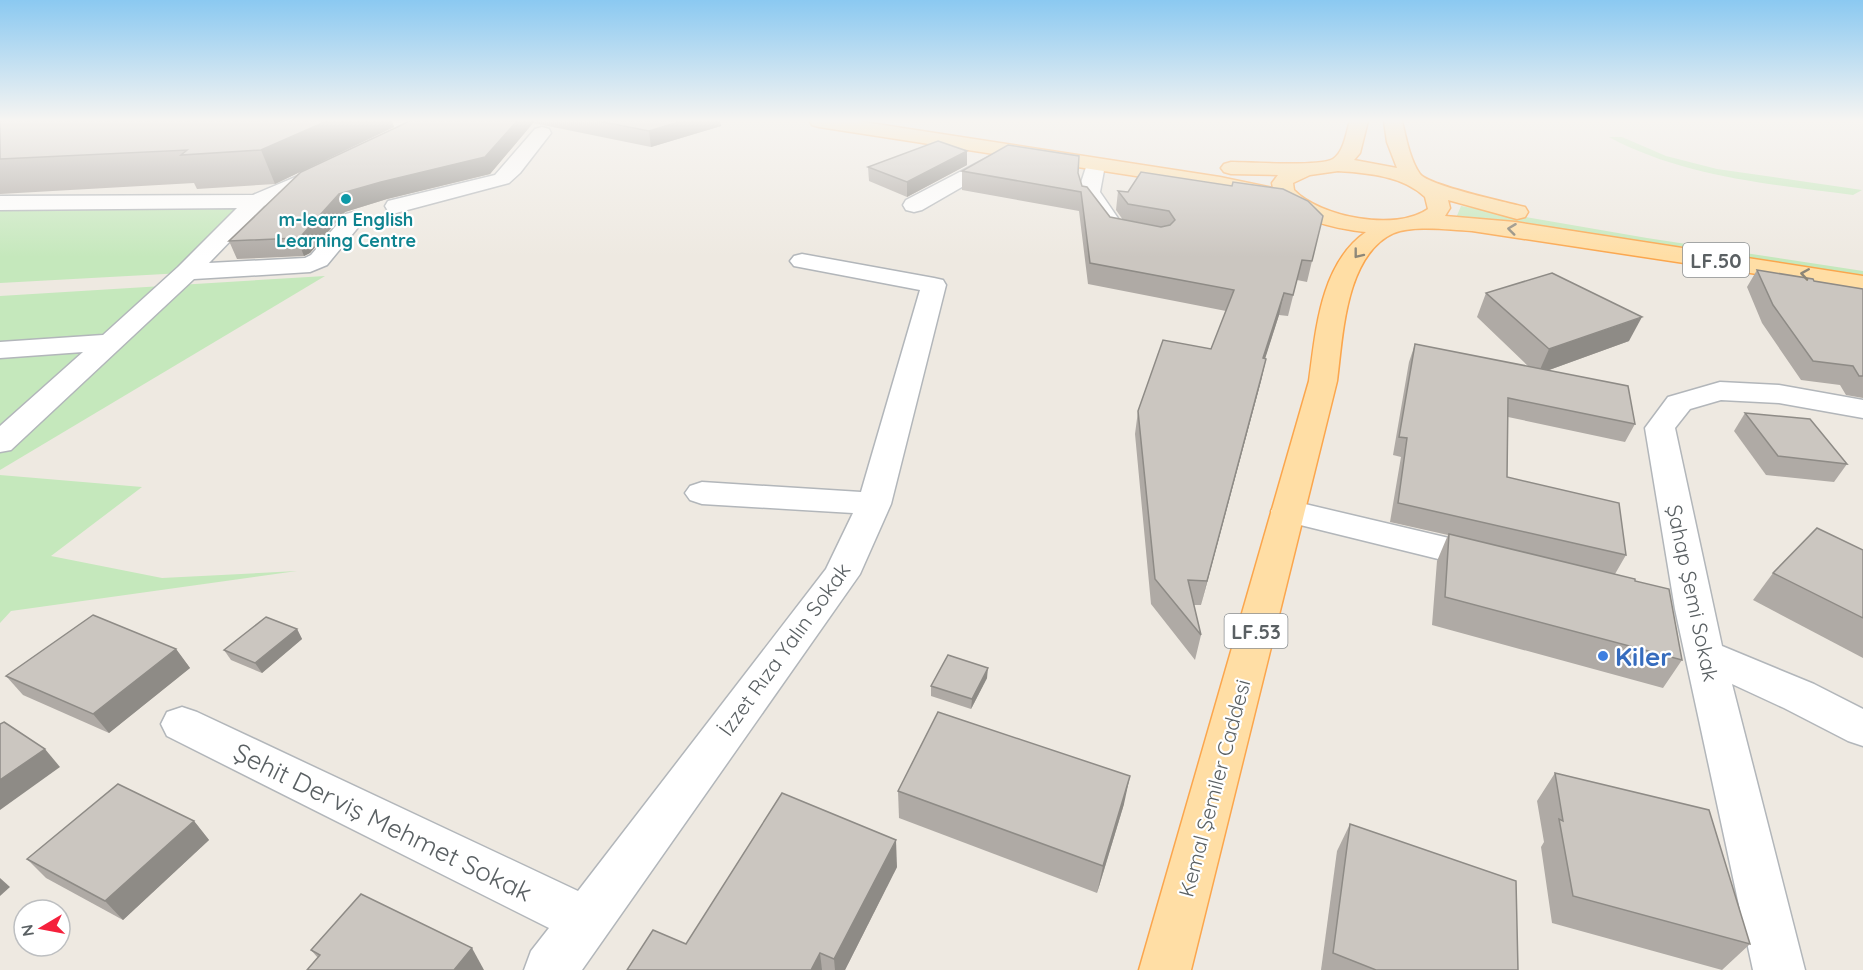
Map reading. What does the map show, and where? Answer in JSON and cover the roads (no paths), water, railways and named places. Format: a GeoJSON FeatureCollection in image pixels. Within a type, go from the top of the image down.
{"type":"FeatureCollection","features":[{"type":"Feature","properties":{"kind":"main road"},"geometry":{"type":"LineString","coordinates":[[1115,166],[1175,170],[1302,169]]}},
{"type":"Feature","properties":{"kind":"main road"},"geometry":{"type":"LineString","coordinates":[[1154,166],[1266,191],[1291,200]]}},
{"type":"Feature","properties":{"kind":"main road","name":"LF.50"},"geometry":{"type":"LineString","coordinates":[[1302,169],[1327,166]]}},
{"type":"Feature","properties":{"kind":"main road","name":"LF.50"},"geometry":{"type":"LineString","coordinates":[[1350,166],[1377,169],[1511,210],[1555,219],[1863,264]]}},
{"type":"Feature","properties":{"kind":"main road"},"geometry":{"type":"LineString","coordinates":[[1410,166],[1420,184],[1436,196],[1440,203],[1438,211],[1432,217],[1420,222]]}},
{"type":"Feature","properties":{"kind":"main road"},"geometry":{"type":"LineString","coordinates":[[1291,200],[1283,186],[1285,179],[1302,169]]}},
{"type":"Feature","properties":{"kind":"main road","name":"LF.50"},"geometry":{"type":"LineString","coordinates":[[1291,200],[1320,215],[1354,224],[1390,226],[1420,222],[1472,224],[1863,283]]}},
{"type":"Feature","properties":{"kind":"main road","name":"Kemal Şemiler Caddesi"},"geometry":{"type":"LineString","coordinates":[[1320,215],[1337,231],[1334,266],[1337,290]]}},
{"type":"Feature","properties":{"kind":"main road","name":"Kemal Şemiler Caddesi"},"geometry":{"type":"LineString","coordinates":[[1165,970],[1323,381],[1337,290],[1347,267],[1373,235],[1390,226]]}},
{"type":"Feature","properties":{"kind":"street"},"geometry":{"type":"LineString","coordinates":[[0,443],[113,342],[187,272],[256,201],[334,166]]}},
{"type":"Feature","properties":{"kind":"street"},"geometry":{"type":"LineString","coordinates":[[396,206],[502,179],[515,166]]}},
{"type":"Feature","properties":{"kind":"street"},"geometry":{"type":"LineString","coordinates":[[914,205],[983,166]]}},
{"type":"Feature","properties":{"kind":"street"},"geometry":{"type":"LineString","coordinates":[[1095,166],[1089,192],[1116,230],[1137,234]]}},
{"type":"Feature","properties":{"kind":"street"},"geometry":{"type":"LineString","coordinates":[[0,203],[256,201]]}},
{"type":"Feature","properties":{"kind":"street"},"geometry":{"type":"LineString","coordinates":[[187,272],[310,265],[319,260],[354,219]]}},
{"type":"Feature","properties":{"kind":"street","name":"İzzet Rıza Yalın Sokak"},"geometry":{"type":"LineString","coordinates":[[550,970],[842,574],[874,504],[934,285],[802,261]]}},
{"type":"Feature","properties":{"kind":"street"},"geometry":{"type":"LineString","coordinates":[[0,350],[113,342]]}},
{"type":"Feature","properties":{"kind":"street","name":"Şahap Şemi Sokak"},"geometry":{"type":"LineString","coordinates":[[1779,970],[1707,656],[1677,604],[1660,428],[1679,402],[1720,391],[1779,394],[1863,410]]}},
{"type":"Feature","properties":{"kind":"street"},"geometry":{"type":"LineString","coordinates":[[702,493],[874,504]]}},
{"type":"Feature","properties":{"kind":"street"},"geometry":{"type":"LineString","coordinates":[[1288,511],[1520,567]]}},
{"type":"Feature","properties":{"kind":"street"},"geometry":{"type":"LineString","coordinates":[[1707,656],[1799,696],[1863,729]]}},
{"type":"Feature","properties":{"kind":"street","name":"Şehit Derviş Mehmet Sokak"},"geometry":{"type":"LineString","coordinates":[[182,724],[585,920]]}},
{"type":"Feature","properties":{"kind":"place","name":"m-learn English Learning Centre"},"geometry":{"type":"Point","coordinates":[346,199]}},
{"type":"Feature","properties":{"kind":"place","name":"Kiler"},"geometry":{"type":"Point","coordinates":[1603,656]}}]}
